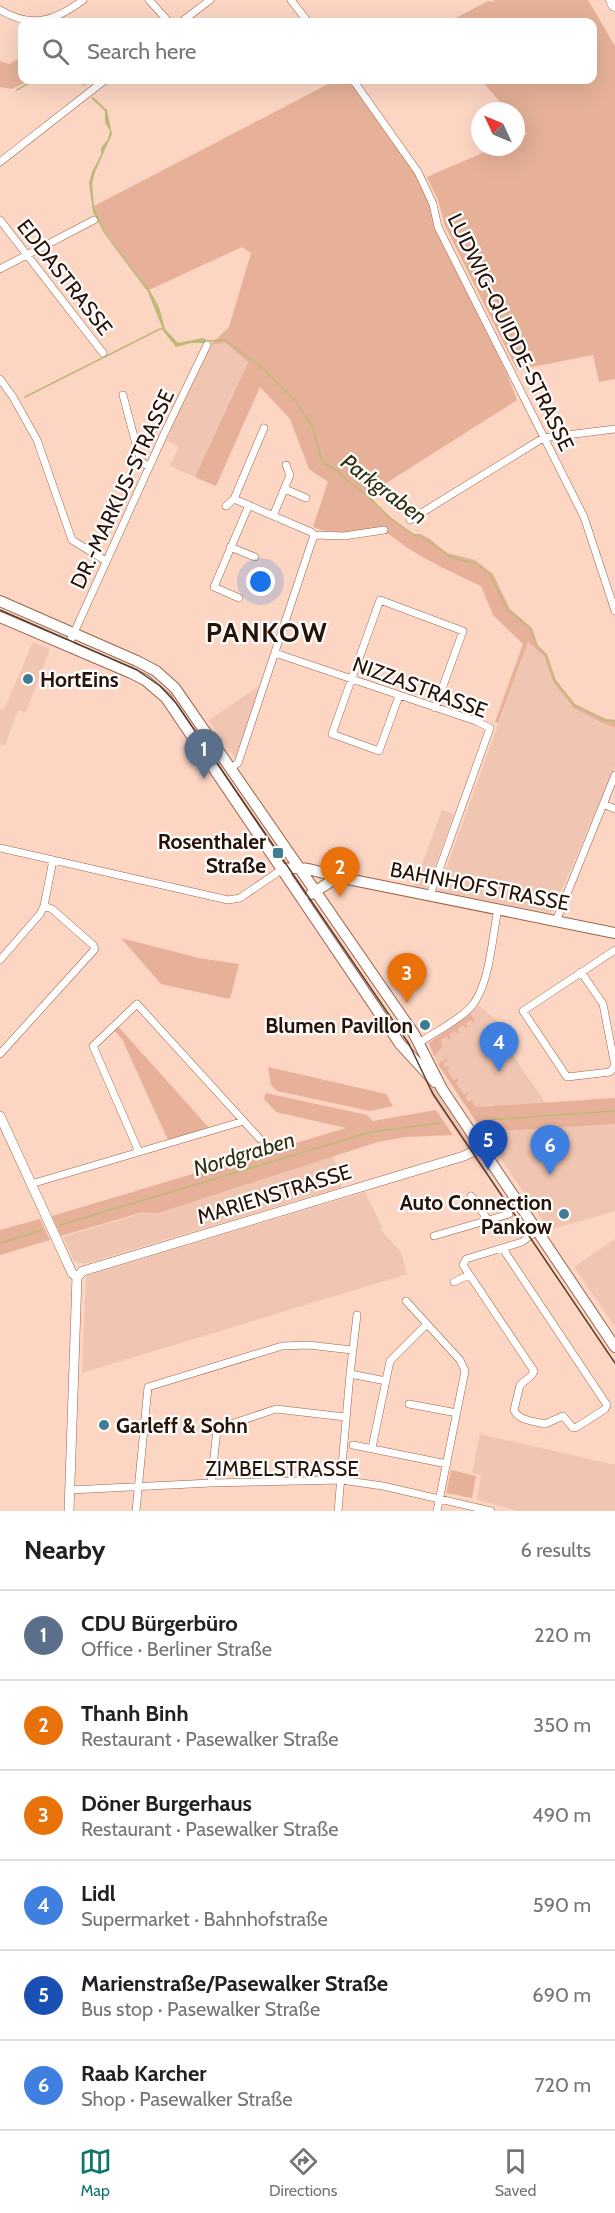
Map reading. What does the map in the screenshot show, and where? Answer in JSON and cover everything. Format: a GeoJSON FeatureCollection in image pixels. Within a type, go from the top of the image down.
{"type":"FeatureCollection","features":[{"type":"Feature","properties":{"kind":"main road"},"geometry":{"type":"LineString","coordinates":[[0,601],[152,668],[169,681],[183,697],[419,1043],[442,1089],[615,1347]]}},
{"type":"Feature","properties":{"kind":"main road"},"geometry":{"type":"LineString","coordinates":[[0,617],[138,676],[166,698],[407,1053],[442,1089]]}},
{"type":"Feature","properties":{"kind":"main road"},"geometry":{"type":"LineString","coordinates":[[281,870],[299,867]]}},
{"type":"Feature","properties":{"kind":"main road","name":"BAHNHOFSTRASSE"},"geometry":{"type":"LineString","coordinates":[[299,867],[338,877],[615,933]]}},
{"type":"Feature","properties":{"kind":"main road"},"geometry":{"type":"LineString","coordinates":[[296,889],[305,896],[338,877]]}},
{"type":"Feature","properties":{"kind":"main road"},"geometry":{"type":"LineString","coordinates":[[356,979],[370,971]]}},
{"type":"Feature","properties":{"kind":"main road"},"geometry":{"type":"LineString","coordinates":[[407,1053],[419,1043]]}},
{"type":"Feature","properties":{"kind":"street"},"geometry":{"type":"LineString","coordinates":[[68,0],[74,7]]}},
{"type":"Feature","properties":{"kind":"street"},"geometry":{"type":"LineString","coordinates":[[54,18],[83,0]]}},
{"type":"Feature","properties":{"kind":"street"},"geometry":{"type":"LineString","coordinates":[[149,0],[165,18]]}},
{"type":"Feature","properties":{"kind":"street"},"geometry":{"type":"LineString","coordinates":[[186,18],[210,0]]}},
{"type":"Feature","properties":{"kind":"street"},"geometry":{"type":"LineString","coordinates":[[291,0],[305,18]]}},
{"type":"Feature","properties":{"kind":"street"},"geometry":{"type":"LineString","coordinates":[[0,10],[18,19]]}},
{"type":"Feature","properties":{"kind":"street"},"geometry":{"type":"LineString","coordinates":[[0,162],[100,84]]}},
{"type":"Feature","properties":{"kind":"street","name":"LUDWIG-QUIDDE-STRASSE"},"geometry":{"type":"LineString","coordinates":[[355,84],[418,172],[426,187],[438,227],[584,517],[615,611]]}},
{"type":"Feature","properties":{"kind":"street"},"geometry":{"type":"LineString","coordinates":[[0,269],[94,219]]}},
{"type":"Feature","properties":{"kind":"street","name":"EDDASTRASSE"},"geometry":{"type":"LineString","coordinates":[[0,220],[103,353]]}},
{"type":"Feature","properties":{"kind":"street","name":"DR.-MARKUS-STRASSE"},"geometry":{"type":"LineString","coordinates":[[68,646],[207,345]]}},
{"type":"Feature","properties":{"kind":"street"},"geometry":{"type":"LineString","coordinates":[[0,379],[20,407],[37,440],[71,538],[106,561]]}},
{"type":"Feature","properties":{"kind":"street"},"geometry":{"type":"LineString","coordinates":[[123,395],[141,461],[149,467]]}},
{"type":"Feature","properties":{"kind":"street"},"geometry":{"type":"LineString","coordinates":[[226,506],[234,499],[264,428]]}},
{"type":"Feature","properties":{"kind":"street"},"geometry":{"type":"LineString","coordinates":[[410,520],[543,438],[615,429]]}},
{"type":"Feature","properties":{"kind":"street"},"geometry":{"type":"LineString","coordinates":[[273,516],[290,475],[286,465]]}},
{"type":"Feature","properties":{"kind":"street"},"geometry":{"type":"LineString","coordinates":[[285,489],[306,498]]}},
{"type":"Feature","properties":{"kind":"street"},"geometry":{"type":"LineString","coordinates":[[234,499],[311,531],[314,535],[344,536],[384,530]]}},
{"type":"Feature","properties":{"kind":"street"},"geometry":{"type":"LineString","coordinates":[[240,598],[214,587],[249,505]]}},
{"type":"Feature","properties":{"kind":"street"},"geometry":{"type":"LineString","coordinates":[[231,768],[238,763],[314,535]]}},
{"type":"Feature","properties":{"kind":"street"},"geometry":{"type":"LineString","coordinates":[[230,547],[255,557]]}},
{"type":"Feature","properties":{"kind":"street"},"geometry":{"type":"LineString","coordinates":[[399,696],[379,751],[332,734],[380,600],[463,631],[435,708]]}},
{"type":"Feature","properties":{"kind":"street","name":"NIZZASTRASSE"},"geometry":{"type":"LineString","coordinates":[[275,653],[485,724],[490,730],[430,895]]}},
{"type":"Feature","properties":{"kind":"street"},"geometry":{"type":"LineString","coordinates":[[556,921],[615,775]]}},
{"type":"Feature","properties":{"kind":"street"},"geometry":{"type":"LineString","coordinates":[[603,804],[615,809]]}},
{"type":"Feature","properties":{"kind":"street"},"geometry":{"type":"LineString","coordinates":[[0,848],[228,900],[240,898],[281,870]]}},
{"type":"Feature","properties":{"kind":"street"},"geometry":{"type":"LineString","coordinates":[[0,960],[40,914],[44,906],[53,860]]}},
{"type":"Feature","properties":{"kind":"street"},"geometry":{"type":"LineString","coordinates":[[0,1054],[94,949],[93,945],[52,909],[44,906]]}},
{"type":"Feature","properties":{"kind":"street"},"geometry":{"type":"LineString","coordinates":[[419,1043],[466,1011],[475,1001],[483,982],[498,909]]}},
{"type":"Feature","properties":{"kind":"street"},"geometry":{"type":"LineString","coordinates":[[581,972],[603,1004],[615,1066],[610,1072],[567,1077],[523,1011],[581,972],[615,950]]}},
{"type":"Feature","properties":{"kind":"street"},"geometry":{"type":"LineString","coordinates":[[139,1152],[93,1046],[137,1004],[260,1139]]}},
{"type":"Feature","properties":{"kind":"street"},"geometry":{"type":"LineString","coordinates":[[0,1116],[72,1273],[76,1277],[69,1511]]}},
{"type":"Feature","properties":{"kind":"street"},"geometry":{"type":"LineString","coordinates":[[31,1184],[244,1121]]}},
{"type":"Feature","properties":{"kind":"street","name":"MARIENSTRASSE"},"geometry":{"type":"LineString","coordinates":[[76,1277],[83,1271],[464,1156],[482,1147]]}},
{"type":"Feature","properties":{"kind":"street"},"geometry":{"type":"LineString","coordinates":[[471,1196],[488,1220]]}},
{"type":"Feature","properties":{"kind":"street"},"geometry":{"type":"LineString","coordinates":[[435,1236],[509,1214]]}},
{"type":"Feature","properties":{"kind":"street"},"geometry":{"type":"LineString","coordinates":[[503,1249],[606,1406],[605,1409],[573,1428],[563,1416],[544,1424],[515,1414],[520,1385],[532,1376],[534,1371],[463,1265],[466,1259],[522,1242],[538,1230]]}},
{"type":"Feature","properties":{"kind":"street"},"geometry":{"type":"LineString","coordinates":[[454,1282],[469,1275]]}},
{"type":"Feature","properties":{"kind":"street"},"geometry":{"type":"LineString","coordinates":[[406,1301],[463,1365],[465,1371],[437,1511]]}},
{"type":"Feature","properties":{"kind":"street"},"geometry":{"type":"LineString","coordinates":[[338,1511],[345,1417],[357,1315]]}},
{"type":"Feature","properties":{"kind":"street"},"geometry":{"type":"LineString","coordinates":[[372,1448],[390,1360],[427,1324]]}},
{"type":"Feature","properties":{"kind":"street"},"geometry":{"type":"LineString","coordinates":[[136,1511],[148,1387],[282,1346],[308,1345],[352,1350]]}},
{"type":"Feature","properties":{"kind":"street"},"geometry":{"type":"LineString","coordinates":[[350,1374],[386,1381]]}},
{"type":"Feature","properties":{"kind":"street"},"geometry":{"type":"LineString","coordinates":[[409,1404],[457,1413]]}},
{"type":"Feature","properties":{"kind":"street"},"geometry":{"type":"LineString","coordinates":[[211,1483],[219,1428],[276,1409],[345,1417]]}},
{"type":"Feature","properties":{"kind":"street"},"geometry":{"type":"LineString","coordinates":[[352,1445],[447,1464]]}},
{"type":"Feature","properties":{"kind":"street","name":"ZIMBELSTRASSE"},"geometry":{"type":"LineString","coordinates":[[70,1490],[341,1480],[440,1498],[491,1511]]}},
{"type":"Feature","properties":{"kind":"shaded area"},"geometry":{"type":"Polygon","coordinates":[[[588,0],[615,46],[615,379],[599,382],[593,355],[517,370],[445,226],[438,200],[427,177],[475,156],[525,156],[525,135],[527,134],[525,132],[525,102],[500,102],[484,84],[597,84],[597,18],[456,18],[488,1],[588,0]]]}},
{"type":"Feature","properties":{"kind":"shaded area"},"geometry":{"type":"Polygon","coordinates":[[[18,59],[18,84],[22,84],[12,89],[0,87],[0,61],[9,64],[18,59]]]}},
{"type":"Feature","properties":{"kind":"shaded area"},"geometry":{"type":"Polygon","coordinates":[[[328,84],[352,84],[417,173],[429,202],[435,228],[506,372],[517,400],[369,494],[380,509],[413,534],[420,534],[430,539],[447,553],[475,560],[493,574],[510,609],[532,628],[538,646],[547,654],[556,680],[575,704],[606,719],[615,720],[615,728],[574,708],[553,682],[544,656],[528,642],[498,723],[495,722],[523,644],[493,615],[481,586],[424,558],[388,534],[373,531],[339,532],[313,527],[328,482],[309,469],[290,419],[260,387],[216,486],[195,477],[248,362],[226,343],[210,345],[229,327],[251,253],[242,247],[149,290],[105,232],[94,206],[328,84]]]}},
{"type":"Feature","properties":{"kind":"shaded area"},"geometry":{"type":"Polygon","coordinates":[[[93,97],[107,110],[112,134],[92,184],[94,206],[105,232],[150,291],[159,307],[165,329],[178,343],[203,338],[207,340],[206,343],[191,343],[176,347],[164,332],[148,292],[104,233],[93,212],[89,183],[101,155],[101,148],[108,139],[110,131],[105,123],[105,111],[91,98],[93,97]]]}},
{"type":"Feature","properties":{"kind":"shaded area"},"geometry":{"type":"Polygon","coordinates":[[[226,343],[248,361],[195,477],[170,466],[179,447],[166,440],[210,345],[226,343]]]}},
{"type":"Feature","properties":{"kind":"shaded area","name":"HortEins"},"geometry":{"type":"Polygon","coordinates":[[[33,642],[50,649],[26,712],[18,710],[5,746],[0,745],[0,709],[4,710],[33,642]]]}},
{"type":"Feature","properties":{"kind":"shaded area"},"geometry":{"type":"Polygon","coordinates":[[[528,642],[544,656],[553,682],[574,707],[615,728],[615,766],[552,913],[438,891],[528,642]]]}},
{"type":"Feature","properties":{"kind":"shaded area"},"geometry":{"type":"Polygon","coordinates":[[[259,686],[235,758],[209,720],[259,686]]]}},
{"type":"Feature","properties":{"kind":"shaded area"},"geometry":{"type":"Polygon","coordinates":[[[442,810],[454,814],[428,886],[424,888],[414,886],[442,810]]]}},
{"type":"Feature","properties":{"kind":"shaded area"},"geometry":{"type":"Polygon","coordinates":[[[121,938],[199,958],[239,964],[230,999],[161,984],[121,938]]]}},
{"type":"Feature","properties":{"kind":"shaded area"},"geometry":{"type":"Polygon","coordinates":[[[478,1005],[500,1023],[497,1032],[546,1104],[502,1107],[492,1105],[479,1107],[470,1112],[438,1064],[429,1043],[466,1017],[478,1005]]]}},
{"type":"Feature","properties":{"kind":"shaded area"},"geometry":{"type":"Polygon","coordinates":[[[471,1014],[475,1022],[471,1020],[466,1023],[468,1027],[463,1025],[457,1029],[458,1034],[455,1031],[449,1034],[451,1038],[449,1040],[447,1036],[441,1040],[442,1047],[434,1056],[429,1043],[471,1014]]]}},
{"type":"Feature","properties":{"kind":"shaded area"},"geometry":{"type":"Polygon","coordinates":[[[117,1025],[210,1129],[168,1140],[122,1039],[113,1029],[117,1025]]]}},
{"type":"Feature","properties":{"kind":"shaded area"},"geometry":{"type":"Polygon","coordinates":[[[446,1059],[447,1061],[443,1064],[450,1068],[447,1070],[454,1080],[457,1078],[459,1080],[456,1083],[464,1095],[468,1094],[465,1097],[469,1102],[472,1100],[475,1107],[615,1098],[615,1124],[483,1132],[438,1064],[446,1059]]]}},
{"type":"Feature","properties":{"kind":"shaded area"},"geometry":{"type":"Polygon","coordinates":[[[268,1067],[386,1094],[393,1106],[370,1111],[277,1091],[271,1085],[268,1067]]]}},
{"type":"Feature","properties":{"kind":"shaded area"},"geometry":{"type":"Polygon","coordinates":[[[420,1070],[488,1165],[481,1169],[430,1093],[420,1070]]]}},
{"type":"Feature","properties":{"kind":"shaded area"},"geometry":{"type":"Polygon","coordinates":[[[266,1093],[367,1115],[373,1121],[436,1110],[453,1135],[406,1137],[378,1142],[158,1213],[143,1212],[61,1236],[52,1216],[346,1128],[276,1112],[264,1099],[266,1093]]]}},
{"type":"Feature","properties":{"kind":"shaded area"},"geometry":{"type":"Polygon","coordinates":[[[615,1124],[615,1211],[549,1230],[483,1132],[615,1124]]]}},
{"type":"Feature","properties":{"kind":"shaded area"},"geometry":{"type":"Polygon","coordinates":[[[333,1155],[342,1187],[84,1264],[74,1261],[63,1237],[333,1155]]]}},
{"type":"Feature","properties":{"kind":"shaded area"},"geometry":{"type":"Polygon","coordinates":[[[365,1192],[382,1227],[380,1229],[401,1252],[407,1274],[82,1373],[86,1276],[365,1192]]]}},
{"type":"Feature","properties":{"kind":"shaded area"},"geometry":{"type":"Polygon","coordinates":[[[40,1219],[50,1240],[0,1255],[0,1230],[40,1219]]]}},
{"type":"Feature","properties":{"kind":"shaded area"},"geometry":{"type":"Polygon","coordinates":[[[615,1239],[615,1327],[574,1267],[615,1239]]]}},
{"type":"Feature","properties":{"kind":"shaded area"},"geometry":{"type":"Polygon","coordinates":[[[480,1434],[615,1465],[615,1511],[517,1511],[477,1500],[481,1475],[472,1473],[480,1434]]]}},
{"type":"Feature","properties":{"kind":"shaded area"},"geometry":{"type":"Polygon","coordinates":[[[451,1470],[476,1476],[472,1498],[446,1493],[451,1470]]]}},
{"type":"Feature","properties":{"kind":"waterway","name":"Parkgraben"},"geometry":{"type":"LineString","coordinates":[[17,90],[27,84]]}},
{"type":"Feature","properties":{"kind":"waterway"},"geometry":{"type":"LineString","coordinates":[[25,397],[163,329]]}},
{"type":"Feature","properties":{"kind":"waterway","name":"Parkgraben"},"geometry":{"type":"LineString","coordinates":[[207,341],[225,340],[263,369],[295,400],[313,428],[322,462],[338,471],[390,518],[414,535],[420,535],[449,556],[476,564],[490,574],[507,609],[531,629],[537,646],[546,655],[555,681],[575,706],[605,720],[615,721]]}},
{"type":"Feature","properties":{"kind":"waterway","name":"Nordgraben"},"geometry":{"type":"LineString","coordinates":[[487,1120],[615,1111]]}},
{"type":"Feature","properties":{"kind":"waterway","name":"Nordgraben"},"geometry":{"type":"LineString","coordinates":[[60,1225],[371,1132],[440,1123]]}},
{"type":"Feature","properties":{"kind":"waterway","name":"Nordgraben"},"geometry":{"type":"LineString","coordinates":[[0,1243],[42,1230]]}},
{"type":"Feature","properties":{"kind":"tram line"},"geometry":{"type":"LineString","coordinates":[[0,610],[137,670],[160,686],[176,703],[409,1044],[433,1094],[615,1363]]}},
{"type":"Feature","properties":{"kind":"place","name":"HortEins"},"geometry":{"type":"Point","coordinates":[28,679]}},
{"type":"Feature","properties":{"kind":"place","name":"CDU Bürgerbüro"},"geometry":{"type":"Point","coordinates":[204,779]}},
{"type":"Feature","properties":{"kind":"place","name":"Rosenthaler Straße"},"geometry":{"type":"Point","coordinates":[278,853]}},
{"type":"Feature","properties":{"kind":"place","name":"Thanh Binh"},"geometry":{"type":"Point","coordinates":[340,897]}},
{"type":"Feature","properties":{"kind":"place","name":"Döner Burgerhaus"},"geometry":{"type":"Point","coordinates":[407,1003]}},
{"type":"Feature","properties":{"kind":"place","name":"Blumen Pavillon"},"geometry":{"type":"Point","coordinates":[425,1025]}},
{"type":"Feature","properties":{"kind":"place","name":"Lidl"},"geometry":{"type":"Point","coordinates":[499,1072]}},
{"type":"Feature","properties":{"kind":"place","name":"Marienstraße/Pasewalker Straße"},"geometry":{"type":"Point","coordinates":[488,1170]}},
{"type":"Feature","properties":{"kind":"place","name":"Raab Karcher"},"geometry":{"type":"Point","coordinates":[550,1175]}},
{"type":"Feature","properties":{"kind":"place","name":"Auto Connection Pankow"},"geometry":{"type":"Point","coordinates":[564,1214]}},
{"type":"Feature","properties":{"kind":"place","name":"Garleff & Sohn"},"geometry":{"type":"Point","coordinates":[104,1425]}},
{"type":"Feature","properties":{"kind":"district","name":"PANKOW"},"geometry":{"type":"Point","coordinates":[267,632]}}]}
